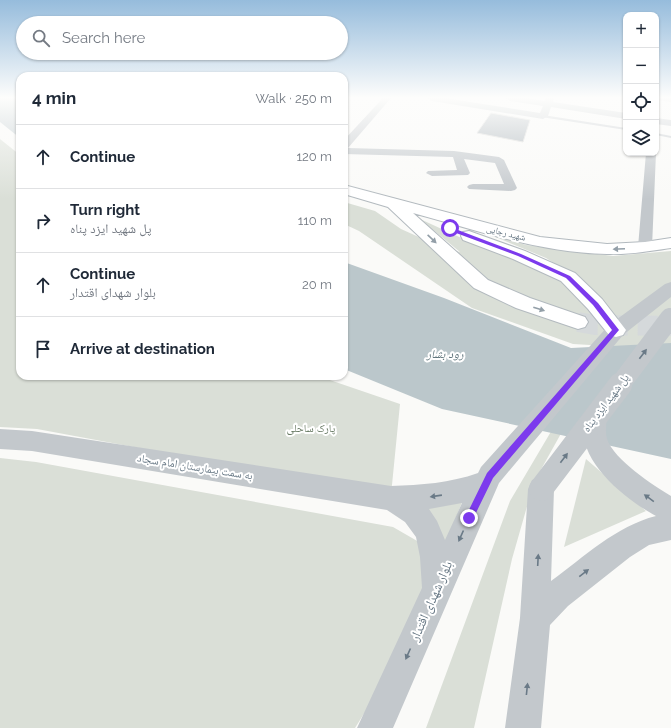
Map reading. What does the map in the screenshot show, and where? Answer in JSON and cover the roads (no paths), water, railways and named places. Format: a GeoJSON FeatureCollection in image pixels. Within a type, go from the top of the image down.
{"type":"FeatureCollection","features":[{"type":"Feature","properties":{"kind":"main road","name":"شهید رجایی"},"geometry":{"type":"LineString","coordinates":[[348,190],[392,204],[540,242],[607,250],[671,243]]}},
{"type":"Feature","properties":{"kind":"main road"},"geometry":{"type":"LineString","coordinates":[[392,204],[481,284],[523,303],[578,322]]}},
{"type":"Feature","properties":{"kind":"main road"},"geometry":{"type":"LineString","coordinates":[[392,204],[526,258],[568,277],[596,304],[613,333]]}},
{"type":"Feature","properties":{"kind":"street"},"geometry":{"type":"LineString","coordinates":[[348,141],[356,132]]}},
{"type":"Feature","properties":{"kind":"street"},"geometry":{"type":"LineString","coordinates":[[348,151],[458,154],[498,160],[511,188],[473,187]]}},
{"type":"Feature","properties":{"kind":"street"},"geometry":{"type":"LineString","coordinates":[[432,173],[464,173],[458,154]]}},
{"type":"Feature","properties":{"kind":"street"},"geometry":{"type":"LineString","coordinates":[[645,247],[651,156]]}},
{"type":"Feature","properties":{"kind":"street"},"geometry":{"type":"LineString","coordinates":[[390,498],[420,498],[462,491],[489,478],[613,333],[671,288]]}},
{"type":"Feature","properties":{"kind":"street","name":"پل شهید ایزد پناه"},"geometry":{"type":"LineString","coordinates":[[535,618],[541,489],[671,318]]}},
{"type":"Feature","properties":{"kind":"street"},"geometry":{"type":"LineString","coordinates":[[596,416],[594,429],[598,446],[610,463],[629,483],[658,504],[671,510]]}},
{"type":"Feature","properties":{"kind":"street","name":"به سمت بیمارستان امام سجاد"},"geometry":{"type":"LineString","coordinates":[[0,439],[32,441],[390,498]]}},
{"type":"Feature","properties":{"kind":"street","name":"بلوار شهدای اقتدار"},"geometry":{"type":"LineString","coordinates":[[375,728],[436,591],[489,478]]}},
{"type":"Feature","properties":{"kind":"street"},"geometry":{"type":"LineString","coordinates":[[390,498],[417,515],[429,533],[436,561],[436,591]]}},
{"type":"Feature","properties":{"kind":"street"},"geometry":{"type":"LineString","coordinates":[[523,728],[535,618],[557,595],[620,547],[644,533],[671,526]]}},
{"type":"Feature","properties":{"kind":"lane"},"geometry":{"type":"LineString","coordinates":[[659,135],[671,137]]}},
{"type":"Feature","properties":{"kind":"water","name":"رود بشار"},"geometry":{"type":"Polygon","coordinates":[[[348,263],[444,298],[571,348],[671,343],[671,459],[442,409],[348,371],[348,263]]]}},
{"type":"Feature","properties":{"kind":"tunnel"},"geometry":{"type":"LineString","coordinates":[[578,322],[595,325],[671,326]]}},
{"type":"Feature","properties":{"kind":"park label","name":"پارک ساحلی"},"geometry":{"type":"Point","coordinates":[311,428]}}]}
